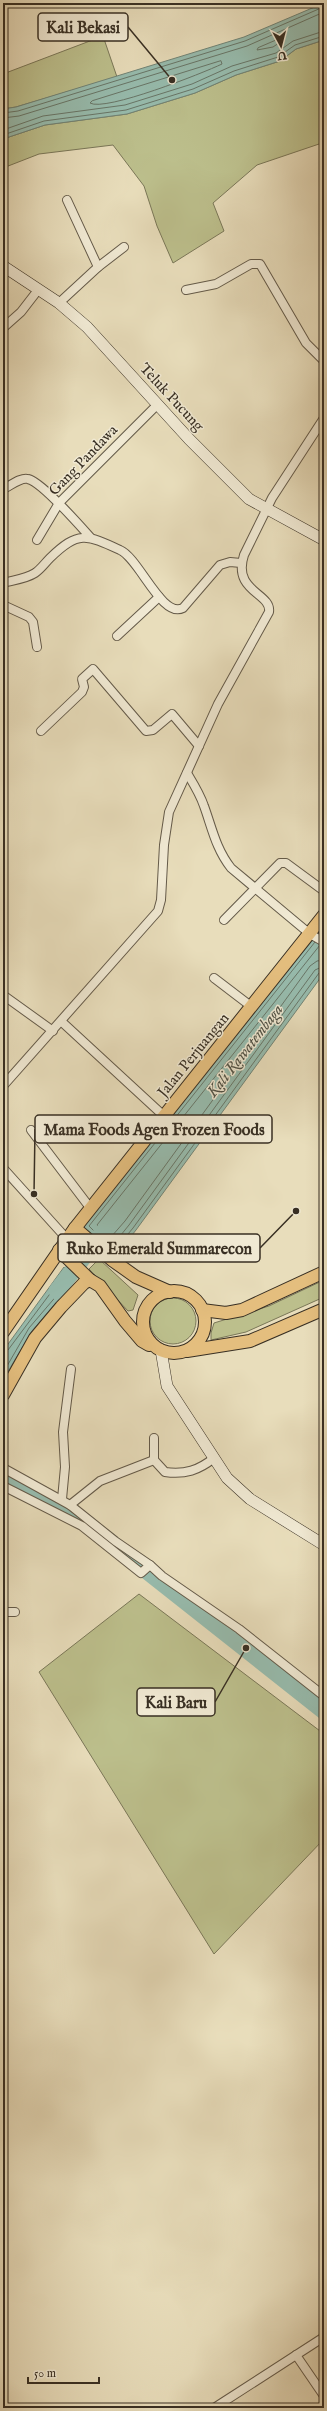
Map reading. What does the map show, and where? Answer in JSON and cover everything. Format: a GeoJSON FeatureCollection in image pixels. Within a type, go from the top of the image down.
{"type":"FeatureCollection","features":[{"type":"Feature","properties":{"kind":"main road","name":"Jalan Perjuangan"},"geometry":{"type":"LineString","coordinates":[[3,1332],[62,1253],[67,1239],[80,1232],[92,1209],[252,1007],[317,938],[324,915]]}},
{"type":"Feature","properties":{"kind":"main road"},"geometry":{"type":"LineString","coordinates":[[80,1232],[108,1256],[142,1281],[170,1292],[190,1296],[202,1310],[205,1324],[203,1334],[197,1343],[186,1351]]}},
{"type":"Feature","properties":{"kind":"main road"},"geometry":{"type":"LineString","coordinates":[[62,1253],[87,1277],[100,1286],[142,1341],[158,1349],[173,1353],[250,1341],[324,1309]]}},
{"type":"Feature","properties":{"kind":"main road"},"geometry":{"type":"LineString","coordinates":[[202,1310],[220,1313],[246,1310],[324,1272]]}},
{"type":"Feature","properties":{"kind":"main road"},"geometry":{"type":"LineString","coordinates":[[3,1395],[35,1338],[61,1307],[84,1283],[87,1277]]}},
{"type":"Feature","properties":{"kind":"main road"},"geometry":{"type":"LineString","coordinates":[[158,1349],[146,1336],[143,1317],[151,1302],[160,1295],[170,1292]]}},
{"type":"Feature","properties":{"kind":"main road"},"geometry":{"type":"LineString","coordinates":[[211,1348],[210,1334],[216,1316],[220,1313]]}},
{"type":"Feature","properties":{"kind":"street"},"geometry":{"type":"LineString","coordinates":[[66,200],[98,267]]}},
{"type":"Feature","properties":{"kind":"street"},"geometry":{"type":"LineString","coordinates":[[59,303],[98,267],[124,247]]}},
{"type":"Feature","properties":{"kind":"street"},"geometry":{"type":"LineString","coordinates":[[186,290],[216,284],[251,264],[260,264],[306,343],[324,361]]}},
{"type":"Feature","properties":{"kind":"street","name":"Teluk Pucung"},"geometry":{"type":"LineString","coordinates":[[3,266],[59,303],[87,327],[115,356],[157,405],[249,499],[266,510],[324,540]]}},
{"type":"Feature","properties":{"kind":"street"},"geometry":{"type":"LineString","coordinates":[[3,328],[21,312],[38,290]]}},
{"type":"Feature","properties":{"kind":"street","name":"Gang Pandawa"},"geometry":{"type":"LineString","coordinates":[[37,540],[59,504],[157,405]]}},
{"type":"Feature","properties":{"kind":"street"},"geometry":{"type":"LineString","coordinates":[[3,1086],[62,1022],[158,911],[161,900],[166,827],[170,812],[218,704],[269,612],[269,606],[243,579],[241,563],[266,510],[324,418]]}},
{"type":"Feature","properties":{"kind":"street"},"geometry":{"type":"LineString","coordinates":[[3,489],[23,479],[29,479],[59,504],[92,538],[127,554],[170,608],[179,610],[220,564],[230,562],[241,563]]}},
{"type":"Feature","properties":{"kind":"street"},"geometry":{"type":"LineString","coordinates":[[3,583],[33,575],[70,540],[92,538]]}},
{"type":"Feature","properties":{"kind":"street"},"geometry":{"type":"LineString","coordinates":[[117,636],[159,596]]}},
{"type":"Feature","properties":{"kind":"street"},"geometry":{"type":"LineString","coordinates":[[3,605],[29,617],[32,622],[37,647]]}},
{"type":"Feature","properties":{"kind":"street"},"geometry":{"type":"LineString","coordinates":[[41,731],[82,692],[84,687],[82,679],[93,669],[146,731],[154,730],[172,714],[199,746]]}},
{"type":"Feature","properties":{"kind":"street"},"geometry":{"type":"LineString","coordinates":[[187,772],[203,803],[212,834],[223,858],[231,868],[317,938]]}},
{"type":"Feature","properties":{"kind":"street"},"geometry":{"type":"LineString","coordinates":[[224,920],[257,888],[277,865],[283,862],[324,891]]}},
{"type":"Feature","properties":{"kind":"street"},"geometry":{"type":"LineString","coordinates":[[214,978],[252,1007]]}},
{"type":"Feature","properties":{"kind":"street"},"geometry":{"type":"LineString","coordinates":[[3,995],[53,1031]]}},
{"type":"Feature","properties":{"kind":"street"},"geometry":{"type":"LineString","coordinates":[[62,1022],[165,1117]]}},
{"type":"Feature","properties":{"kind":"street"},"geometry":{"type":"LineString","coordinates":[[31,1130],[92,1209]]}},
{"type":"Feature","properties":{"kind":"street"},"geometry":{"type":"LineString","coordinates":[[3,1168],[67,1239]]}},
{"type":"Feature","properties":{"kind":"street"},"geometry":{"type":"LineString","coordinates":[[158,1349],[167,1386],[227,1478],[245,1495],[324,1545]]}},
{"type":"Feature","properties":{"kind":"street"},"geometry":{"type":"LineString","coordinates":[[62,1499],[65,1467],[63,1432],[72,1369]]}},
{"type":"Feature","properties":{"kind":"street"},"geometry":{"type":"LineString","coordinates":[[154,1438],[154,1460],[163,1471],[180,1473],[201,1468],[214,1458]]}},
{"type":"Feature","properties":{"kind":"street"},"geometry":{"type":"LineString","coordinates":[[70,1505],[100,1481],[154,1460]]}},
{"type":"Feature","properties":{"kind":"street"},"geometry":{"type":"LineString","coordinates":[[3,1468],[62,1499],[147,1568],[162,1576],[239,1628],[324,1696]]}},
{"type":"Feature","properties":{"kind":"street"},"geometry":{"type":"LineString","coordinates":[[3,1486],[82,1526],[141,1574],[147,1568]]}},
{"type":"Feature","properties":{"kind":"street"},"geometry":{"type":"LineString","coordinates":[[3,1612],[15,1612]]}},
{"type":"Feature","properties":{"kind":"street"},"geometry":{"type":"LineString","coordinates":[[214,2408],[324,2337]]}},
{"type":"Feature","properties":{"kind":"street"},"geometry":{"type":"LineString","coordinates":[[296,2355],[324,2396]]}},
{"type":"Feature","properties":{"kind":"street"},"geometry":{"type":"LineString","coordinates":[[320,2408],[324,2405]]}},
{"type":"Feature","properties":{"kind":"green space"},"geometry":{"type":"Polygon","coordinates":[[[103,36],[117,77],[16,107],[3,109],[3,74],[103,36]]]}},
{"type":"Feature","properties":{"kind":"green space"},"geometry":{"type":"Polygon","coordinates":[[[324,40],[324,145],[322,143],[257,165],[213,203],[224,231],[173,263],[157,226],[144,186],[113,145],[39,154],[3,168],[3,139],[45,125],[127,114],[195,93],[236,75],[280,61],[296,49],[324,40]]]}},
{"type":"Feature","properties":{"kind":"green space"},"geometry":{"type":"Polygon","coordinates":[[[99,1259],[138,1295],[133,1310],[128,1311],[89,1269],[99,1259]]]}},
{"type":"Feature","properties":{"kind":"green space"},"geometry":{"type":"Polygon","coordinates":[[[324,1280],[324,1297],[246,1332],[211,1340],[211,1333],[214,1323],[269,1306],[324,1280]]]}},
{"type":"Feature","properties":{"kind":"green space"},"geometry":{"type":"Polygon","coordinates":[[[169,1298],[177,1298],[186,1302],[192,1308],[196,1321],[192,1334],[186,1340],[177,1344],[169,1344],[160,1340],[154,1334],[150,1325],[150,1317],[154,1308],[160,1302],[169,1298]]]}},
{"type":"Feature","properties":{"kind":"green space"},"geometry":{"type":"Polygon","coordinates":[[[139,1594],[324,1734],[324,1839],[214,1954],[39,1672],[139,1594]]]}},
{"type":"Feature","properties":{"kind":"water"},"geometry":{"type":"Polygon","coordinates":[[[324,3],[324,40],[296,49],[280,61],[236,75],[195,93],[127,114],[45,125],[3,139],[3,109],[16,107],[244,37],[324,3]]]}},
{"type":"Feature","properties":{"kind":"water"},"geometry":{"type":"Polygon","coordinates":[[[324,915],[324,973],[136,1230],[112,1260],[75,1228],[324,915]]]}},
{"type":"Feature","properties":{"kind":"water"},"geometry":{"type":"Polygon","coordinates":[[[64,1267],[77,1278],[32,1331],[3,1380],[3,1351],[64,1267]]]}},
{"type":"Feature","properties":{"kind":"waterway","name":"Kali Rawatembaga"},"geometry":{"type":"LineString","coordinates":[[57,1291],[103,1232]]}},
{"type":"Feature","properties":{"kind":"waterway"},"geometry":{"type":"LineString","coordinates":[[3,1480],[71,1511],[324,1711]]}},
{"type":"Feature","properties":{"kind":"place","name":"Kali Bekasi"},"geometry":{"type":"Point","coordinates":[172,80]}},
{"type":"Feature","properties":{"kind":"place","name":"Mama Foods Agen Frozen Foods"},"geometry":{"type":"Point","coordinates":[34,1194]}},
{"type":"Feature","properties":{"kind":"place","name":"Ruko Emerald Summarecon"},"geometry":{"type":"Point","coordinates":[296,1211]}},
{"type":"Feature","properties":{"kind":"place","name":"Kali Baru"},"geometry":{"type":"Point","coordinates":[246,1648]}}]}
